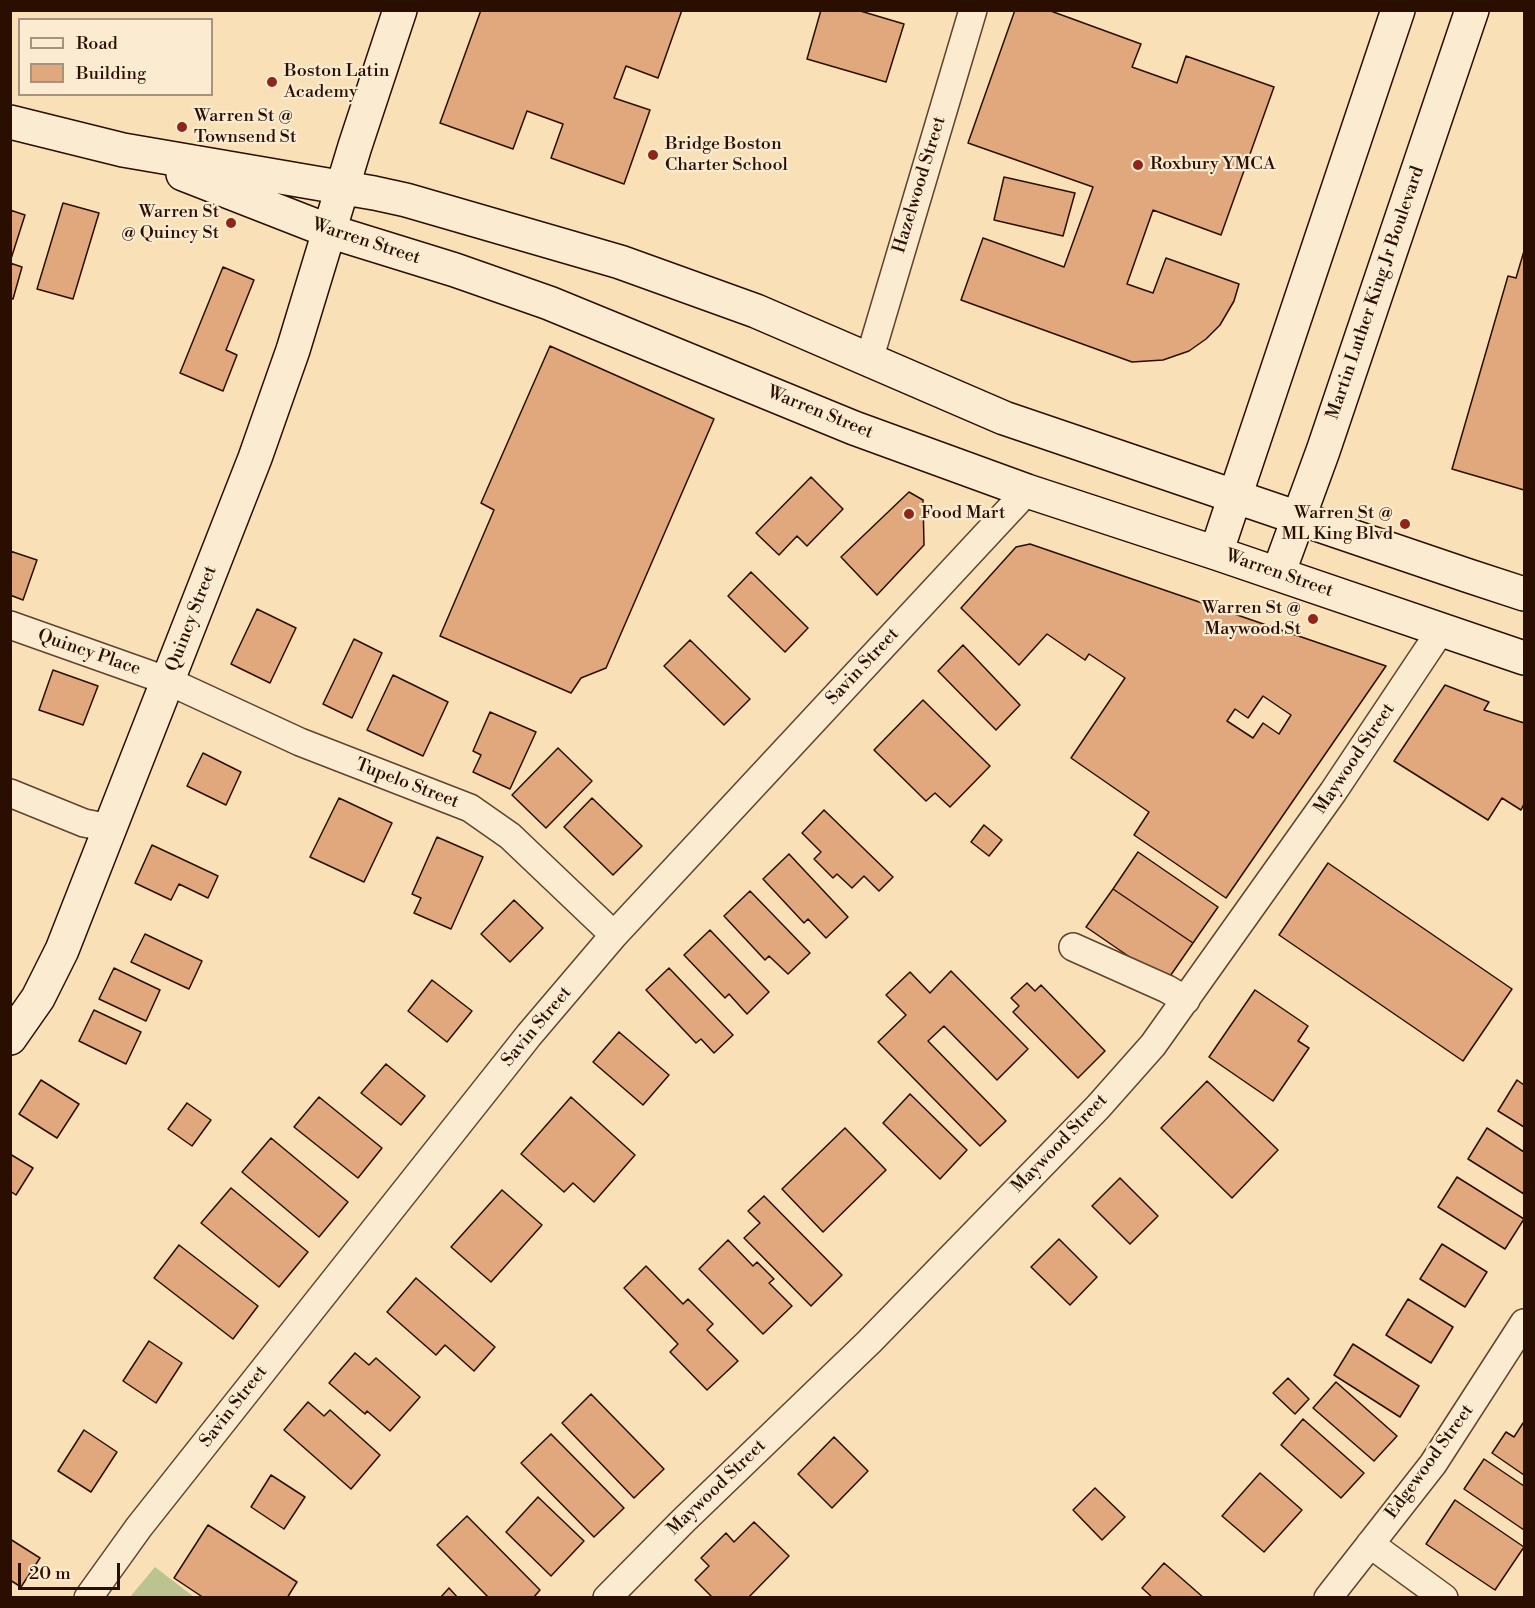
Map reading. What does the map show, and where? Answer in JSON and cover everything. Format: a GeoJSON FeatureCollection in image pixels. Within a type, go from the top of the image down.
{"type":"FeatureCollection","features":[{"type":"Feature","properties":{"kind":"main road","name":"Quincy Street"},"geometry":{"type":"LineString","coordinates":[[12,1031],[38,998],[55,968],[268,423],[400,10]]}},
{"type":"Feature","properties":{"kind":"main road"},"geometry":{"type":"LineString","coordinates":[[1216,553],[1398,10]]}},
{"type":"Feature","properties":{"kind":"main road","name":"Martin Luther King Jr Boulevard"},"geometry":{"type":"LineString","coordinates":[[1278,574],[1472,10]]}},
{"type":"Feature","properties":{"kind":"main road","name":"Warren Street"},"geometry":{"type":"LineString","coordinates":[[10,122],[123,150],[342,186],[406,200],[573,248],[664,277],[756,311],[1004,418],[1067,441],[1235,495],[1524,594]]}},
{"type":"Feature","properties":{"kind":"main road","name":"Warren Street"},"geometry":{"type":"LineString","coordinates":[[123,150],[329,231],[455,270],[549,303],[854,428],[1027,491],[1524,658]]}},
{"type":"Feature","properties":{"kind":"street","name":"Hazelwood Street"},"geometry":{"type":"LineString","coordinates":[[869,360],[973,10]]}},
{"type":"Feature","properties":{"kind":"street","name":"Savin Street"},"geometry":{"type":"LineString","coordinates":[[88,1598],[139,1527],[522,1044],[614,935],[1027,491]]}},
{"type":"Feature","properties":{"kind":"street","name":"Quincy Place"},"geometry":{"type":"LineString","coordinates":[[10,625],[168,681]]}},
{"type":"Feature","properties":{"kind":"street","name":"Maywood Street"},"geometry":{"type":"LineString","coordinates":[[607,1598],[692,1512],[869,1342],[1062,1144],[1154,1045],[1333,792],[1441,630]]}},
{"type":"Feature","properties":{"kind":"street","name":"Tupelo Street"},"geometry":{"type":"LineString","coordinates":[[168,681],[300,742],[470,808],[510,836],[614,935]]}},
{"type":"Feature","properties":{"kind":"street"},"geometry":{"type":"LineString","coordinates":[[10,793],[84,823],[110,828]]}},
{"type":"Feature","properties":{"kind":"street"},"geometry":{"type":"LineString","coordinates":[[1073,947],[1167,989],[1186,1000]]}},
{"type":"Feature","properties":{"kind":"street","name":"Edgewood Street"},"geometry":{"type":"LineString","coordinates":[[1328,1598],[1433,1464],[1524,1323]]}},
{"type":"Feature","properties":{"kind":"street"},"geometry":{"type":"LineString","coordinates":[[1370,1544],[1444,1598]]}},
{"type":"Feature","properties":{"kind":"green space"},"geometry":{"type":"Polygon","coordinates":[[[155,1567],[194,1597],[130,1597],[155,1567]]]}},
{"type":"Feature","properties":{"kind":"building"},"geometry":{"type":"Polygon","coordinates":[[[481,10],[682,10],[658,78],[626,66],[614,98],[650,110],[624,184],[551,158],[563,124],[527,111],[513,149],[440,123],[481,10]]]}},
{"type":"Feature","properties":{"kind":"building"},"geometry":{"type":"Polygon","coordinates":[[[821,10],[857,10],[904,24],[886,82],[807,59],[821,10]]]}},
{"type":"Feature","properties":{"kind":"building","name":"Roxbury YMCA"},"geometry":{"type":"Polygon","coordinates":[[[1015,10],[1048,10],[1141,44],[1132,67],[1177,83],[1186,56],[1274,87],[1221,235],[1153,210],[1127,284],[1153,293],[1166,258],[1239,284],[1234,301],[1220,325],[1189,351],[1163,360],[1132,362],[961,300],[983,238],[1064,267],[1093,187],[968,143],[1015,10]]]}},
{"type":"Feature","properties":{"kind":"building"},"geometry":{"type":"Polygon","coordinates":[[[1004,177],[1075,193],[1063,236],[994,220],[1004,177]]]}},
{"type":"Feature","properties":{"kind":"building"},"geometry":{"type":"Polygon","coordinates":[[[63,203],[99,213],[73,299],[37,289],[63,203]]]}},
{"type":"Feature","properties":{"kind":"building"},"geometry":{"type":"Polygon","coordinates":[[[10,210],[25,215],[10,262],[10,210]]]}},
{"type":"Feature","properties":{"kind":"building"},"geometry":{"type":"Polygon","coordinates":[[[1524,251],[1524,490],[1452,469],[1508,276],[1516,278],[1524,251]]]}},
{"type":"Feature","properties":{"kind":"building"},"geometry":{"type":"Polygon","coordinates":[[[10,263],[22,267],[13,299],[10,298],[10,263]]]}},
{"type":"Feature","properties":{"kind":"building"},"geometry":{"type":"Polygon","coordinates":[[[223,267],[254,280],[226,350],[237,355],[223,391],[180,373],[223,267]]]}},
{"type":"Feature","properties":{"kind":"building"},"geometry":{"type":"Polygon","coordinates":[[[550,346],[714,419],[606,668],[581,678],[571,693],[440,636],[494,510],[481,503],[550,346]]]}},
{"type":"Feature","properties":{"kind":"building"},"geometry":{"type":"Polygon","coordinates":[[[811,477],[843,509],[807,546],[797,536],[779,555],[756,533],[811,477]]]}},
{"type":"Feature","properties":{"kind":"building"},"geometry":{"type":"Polygon","coordinates":[[[909,492],[923,500],[924,545],[877,595],[841,557],[909,492]]]}},
{"type":"Feature","properties":{"kind":"building"},"geometry":{"type":"Polygon","coordinates":[[[1030,544],[1386,666],[1226,898],[1134,835],[1149,812],[1071,758],[1125,678],[1089,654],[1085,660],[1047,634],[1019,665],[961,608],[1016,547],[1030,544]],[[1263,696],[1248,718],[1235,709],[1227,721],[1253,738],[1263,723],[1279,734],[1291,715],[1263,696]]]}},
{"type":"Feature","properties":{"kind":"building"},"geometry":{"type":"Polygon","coordinates":[[[10,551],[37,560],[23,600],[10,595],[10,551]]]}},
{"type":"Feature","properties":{"kind":"building"},"geometry":{"type":"Polygon","coordinates":[[[751,572],[808,628],[785,652],[728,596],[751,572]]]}},
{"type":"Feature","properties":{"kind":"building"},"geometry":{"type":"Polygon","coordinates":[[[257,609],[296,628],[270,683],[231,664],[257,609]]]}},
{"type":"Feature","properties":{"kind":"building"},"geometry":{"type":"Polygon","coordinates":[[[354,639],[382,653],[352,718],[323,704],[354,639]]]}},
{"type":"Feature","properties":{"kind":"building"},"geometry":{"type":"Polygon","coordinates":[[[690,640],[750,699],[724,725],[664,666],[690,640]]]}},
{"type":"Feature","properties":{"kind":"building"},"geometry":{"type":"Polygon","coordinates":[[[963,645],[1020,705],[996,730],[938,671],[963,645]]]}},
{"type":"Feature","properties":{"kind":"building"},"geometry":{"type":"Polygon","coordinates":[[[53,670],[98,686],[83,725],[39,710],[53,670]]]}},
{"type":"Feature","properties":{"kind":"building"},"geometry":{"type":"Polygon","coordinates":[[[393,675],[448,702],[423,756],[367,730],[393,675]]]}},
{"type":"Feature","properties":{"kind":"building"},"geometry":{"type":"Polygon","coordinates":[[[1445,685],[1489,702],[1484,710],[1524,723],[1524,804],[1521,810],[1502,798],[1488,820],[1394,761],[1445,685]]]}},
{"type":"Feature","properties":{"kind":"building"},"geometry":{"type":"Polygon","coordinates":[[[923,700],[990,766],[950,807],[935,793],[926,801],[874,750],[923,700]]]}},
{"type":"Feature","properties":{"kind":"building"},"geometry":{"type":"Polygon","coordinates":[[[490,712],[536,732],[510,789],[473,772],[481,755],[473,751],[490,712]]]}},
{"type":"Feature","properties":{"kind":"building"},"geometry":{"type":"Polygon","coordinates":[[[558,748],[592,781],[546,828],[512,795],[558,748]]]}},
{"type":"Feature","properties":{"kind":"building"},"geometry":{"type":"Polygon","coordinates":[[[203,753],[241,772],[226,805],[187,786],[203,753]]]}},
{"type":"Feature","properties":{"kind":"building"},"geometry":{"type":"Polygon","coordinates":[[[339,798],[392,823],[364,882],[310,857],[339,798]]]}},
{"type":"Feature","properties":{"kind":"building"},"geometry":{"type":"Polygon","coordinates":[[[592,798],[642,846],[613,875],[564,827],[592,798]]]}},
{"type":"Feature","properties":{"kind":"building"},"geometry":{"type":"Polygon","coordinates":[[[824,810],[893,877],[879,891],[864,876],[852,888],[837,874],[833,878],[814,859],[821,852],[802,833],[824,810]]]}},
{"type":"Feature","properties":{"kind":"building"},"geometry":{"type":"Polygon","coordinates":[[[984,825],[1002,840],[989,856],[971,842],[984,825]]]}},
{"type":"Feature","properties":{"kind":"building"},"geometry":{"type":"Polygon","coordinates":[[[437,837],[483,857],[451,929],[414,913],[421,898],[412,894],[437,837]]]}},
{"type":"Feature","properties":{"kind":"building"},"geometry":{"type":"Polygon","coordinates":[[[152,845],[218,876],[208,898],[179,884],[171,900],[135,883],[152,845]]]}},
{"type":"Feature","properties":{"kind":"building"},"geometry":{"type":"Polygon","coordinates":[[[1138,852],[1218,907],[1193,943],[1113,889],[1138,852]]]}},
{"type":"Feature","properties":{"kind":"building"},"geometry":{"type":"Polygon","coordinates":[[[789,854],[848,917],[826,938],[808,919],[804,923],[763,879],[789,854]]]}},
{"type":"Feature","properties":{"kind":"building"},"geometry":{"type":"Polygon","coordinates":[[[1328,863],[1512,989],[1463,1061],[1279,935],[1328,863]]]}},
{"type":"Feature","properties":{"kind":"building"},"geometry":{"type":"Polygon","coordinates":[[[1113,889],[1193,943],[1166,982],[1086,927],[1113,889]]]}},
{"type":"Feature","properties":{"kind":"building"},"geometry":{"type":"Polygon","coordinates":[[[750,891],[810,953],[788,974],[769,956],[765,960],[724,916],[750,891]]]}},
{"type":"Feature","properties":{"kind":"building"},"geometry":{"type":"Polygon","coordinates":[[[514,900],[543,928],[510,962],[481,934],[514,900]]]}},
{"type":"Feature","properties":{"kind":"building"},"geometry":{"type":"Polygon","coordinates":[[[710,930],[769,992],[747,1014],[729,994],[725,998],[684,955],[710,930]]]}},
{"type":"Feature","properties":{"kind":"building"},"geometry":{"type":"Polygon","coordinates":[[[145,934],[202,961],[189,989],[131,962],[145,934]]]}},
{"type":"Feature","properties":{"kind":"building"},"geometry":{"type":"Polygon","coordinates":[[[114,968],[160,990],[146,1021],[99,999],[114,968]]]}},
{"type":"Feature","properties":{"kind":"building"},"geometry":{"type":"Polygon","coordinates":[[[669,968],[733,1035],[714,1053],[701,1039],[696,1043],[646,990],[669,968]]]}},
{"type":"Feature","properties":{"kind":"building"},"geometry":{"type":"Polygon","coordinates":[[[951,971],[1028,1049],[997,1080],[944,1026],[928,1041],[1006,1121],[980,1146],[878,1042],[906,1015],[886,995],[910,972],[930,993],[951,971]]]}},
{"type":"Feature","properties":{"kind":"building"},"geometry":{"type":"Polygon","coordinates":[[[432,980],[472,1011],[447,1042],[408,1011],[432,980]]]}},
{"type":"Feature","properties":{"kind":"building"},"geometry":{"type":"Polygon","coordinates":[[[1027,983],[1035,991],[1041,985],[1105,1051],[1078,1078],[1013,1012],[1019,1006],[1011,998],[1027,983]]]}},
{"type":"Feature","properties":{"kind":"building"},"geometry":{"type":"Polygon","coordinates":[[[1255,990],[1308,1026],[1298,1041],[1309,1048],[1273,1101],[1209,1057],[1255,990]]]}},
{"type":"Feature","properties":{"kind":"building"},"geometry":{"type":"Polygon","coordinates":[[[94,1010],[141,1032],[126,1064],[79,1041],[94,1010]]]}},
{"type":"Feature","properties":{"kind":"building"},"geometry":{"type":"Polygon","coordinates":[[[619,1032],[669,1075],[643,1105],[593,1062],[619,1032]]]}},
{"type":"Feature","properties":{"kind":"building"},"geometry":{"type":"Polygon","coordinates":[[[386,1064],[425,1096],[401,1125],[361,1093],[386,1064]]]}},
{"type":"Feature","properties":{"kind":"building"},"geometry":{"type":"Polygon","coordinates":[[[41,1080],[79,1104],[57,1138],[19,1114],[41,1080]]]}},
{"type":"Feature","properties":{"kind":"building"},"geometry":{"type":"Polygon","coordinates":[[[1517,1080],[1524,1085],[1524,1127],[1498,1111],[1517,1080]]]}},
{"type":"Feature","properties":{"kind":"building"},"geometry":{"type":"Polygon","coordinates":[[[1207,1081],[1278,1150],[1232,1198],[1161,1128],[1207,1081]]]}},
{"type":"Feature","properties":{"kind":"building"},"geometry":{"type":"Polygon","coordinates":[[[910,1094],[967,1150],[940,1179],[883,1123],[910,1094]]]}},
{"type":"Feature","properties":{"kind":"building"},"geometry":{"type":"Polygon","coordinates":[[[319,1097],[382,1148],[358,1178],[294,1127],[319,1097]]]}},
{"type":"Feature","properties":{"kind":"building"},"geometry":{"type":"Polygon","coordinates":[[[571,1097],[635,1155],[594,1202],[573,1183],[564,1192],[521,1154],[571,1097]]]}},
{"type":"Feature","properties":{"kind":"building"},"geometry":{"type":"Polygon","coordinates":[[[187,1103],[211,1120],[192,1146],[168,1129],[187,1103]]]}},
{"type":"Feature","properties":{"kind":"building"},"geometry":{"type":"Polygon","coordinates":[[[845,1128],[886,1170],[823,1232],[782,1189],[845,1128]]]}},
{"type":"Feature","properties":{"kind":"building"},"geometry":{"type":"Polygon","coordinates":[[[1487,1128],[1524,1152],[1524,1194],[1468,1159],[1487,1128]]]}},
{"type":"Feature","properties":{"kind":"building"},"geometry":{"type":"Polygon","coordinates":[[[271,1138],[348,1202],[319,1237],[242,1172],[271,1138]]]}},
{"type":"Feature","properties":{"kind":"building"},"geometry":{"type":"Polygon","coordinates":[[[10,1154],[33,1168],[16,1195],[10,1191],[10,1154]]]}},
{"type":"Feature","properties":{"kind":"building"},"geometry":{"type":"Polygon","coordinates":[[[1457,1177],[1524,1219],[1505,1249],[1438,1207],[1457,1177]]]}},
{"type":"Feature","properties":{"kind":"building"},"geometry":{"type":"Polygon","coordinates":[[[1120,1178],[1158,1216],[1130,1244],[1092,1206],[1120,1178]]]}},
{"type":"Feature","properties":{"kind":"building"},"geometry":{"type":"Polygon","coordinates":[[[231,1188],[308,1252],[279,1287],[201,1223],[231,1188]]]}},
{"type":"Feature","properties":{"kind":"building"},"geometry":{"type":"Polygon","coordinates":[[[502,1190],[542,1225],[491,1282],[451,1247],[502,1190]]]}},
{"type":"Feature","properties":{"kind":"building"},"geometry":{"type":"Polygon","coordinates":[[[764,1196],[842,1275],[811,1306],[744,1238],[760,1223],[748,1211],[764,1196]]]}},
{"type":"Feature","properties":{"kind":"building"},"geometry":{"type":"Polygon","coordinates":[[[1059,1239],[1097,1277],[1070,1305],[1031,1267],[1059,1239]]]}},
{"type":"Feature","properties":{"kind":"building"},"geometry":{"type":"Polygon","coordinates":[[[728,1240],[753,1266],[757,1262],[774,1279],[769,1283],[792,1306],[763,1334],[699,1269],[728,1240]]]}},
{"type":"Feature","properties":{"kind":"building"},"geometry":{"type":"Polygon","coordinates":[[[1442,1244],[1487,1272],[1465,1307],[1420,1279],[1442,1244]]]}},
{"type":"Feature","properties":{"kind":"building"},"geometry":{"type":"Polygon","coordinates":[[[179,1245],[258,1306],[233,1339],[154,1278],[179,1245]]]}},
{"type":"Feature","properties":{"kind":"building"},"geometry":{"type":"Polygon","coordinates":[[[646,1266],[683,1304],[688,1299],[713,1324],[707,1330],[738,1361],[707,1390],[670,1352],[678,1344],[624,1288],[646,1266]]]}},
{"type":"Feature","properties":{"kind":"building"},"geometry":{"type":"Polygon","coordinates":[[[416,1278],[495,1347],[474,1371],[445,1345],[436,1355],[387,1312],[416,1278]]]}},
{"type":"Feature","properties":{"kind":"building"},"geometry":{"type":"Polygon","coordinates":[[[1408,1299],[1453,1327],[1431,1363],[1386,1335],[1408,1299]]]}},
{"type":"Feature","properties":{"kind":"building"},"geometry":{"type":"Polygon","coordinates":[[[149,1341],[182,1363],[156,1403],[123,1381],[149,1341]]]}},
{"type":"Feature","properties":{"kind":"building"},"geometry":{"type":"Polygon","coordinates":[[[1353,1344],[1419,1386],[1400,1417],[1334,1375],[1353,1344]]]}},
{"type":"Feature","properties":{"kind":"building"},"geometry":{"type":"Polygon","coordinates":[[[355,1353],[369,1365],[376,1358],[420,1397],[390,1431],[367,1411],[365,1414],[329,1383],[355,1353]]]}},
{"type":"Feature","properties":{"kind":"building"},"geometry":{"type":"Polygon","coordinates":[[[1288,1378],[1309,1399],[1295,1414],[1273,1393],[1288,1378]]]}},
{"type":"Feature","properties":{"kind":"building"},"geometry":{"type":"Polygon","coordinates":[[[1336,1382],[1397,1436],[1374,1461],[1313,1408],[1336,1382]]]}},
{"type":"Feature","properties":{"kind":"building"},"geometry":{"type":"Polygon","coordinates":[[[591,1394],[664,1469],[634,1498],[562,1423],[591,1394]]]}},
{"type":"Feature","properties":{"kind":"building"},"geometry":{"type":"Polygon","coordinates":[[[308,1402],[324,1416],[330,1410],[380,1455],[351,1489],[284,1430],[308,1402]]]}},
{"type":"Feature","properties":{"kind":"building"},"geometry":{"type":"Polygon","coordinates":[[[1303,1419],[1364,1473],[1341,1498],[1281,1445],[1303,1419]]]}},
{"type":"Feature","properties":{"kind":"building"},"geometry":{"type":"Polygon","coordinates":[[[1523,1423],[1524,1475],[1492,1453],[1506,1432],[1514,1437],[1523,1423]]]}},
{"type":"Feature","properties":{"kind":"building"},"geometry":{"type":"Polygon","coordinates":[[[84,1430],[117,1452],[91,1492],[58,1471],[84,1430]]]}},
{"type":"Feature","properties":{"kind":"building"},"geometry":{"type":"Polygon","coordinates":[[[551,1434],[624,1508],[594,1537],[521,1463],[551,1434]]]}},
{"type":"Feature","properties":{"kind":"building"},"geometry":{"type":"Polygon","coordinates":[[[834,1437],[868,1471],[832,1508],[798,1474],[834,1437]]]}},
{"type":"Feature","properties":{"kind":"building"},"geometry":{"type":"Polygon","coordinates":[[[1484,1459],[1524,1486],[1524,1530],[1464,1489],[1484,1459]]]}},
{"type":"Feature","properties":{"kind":"building"},"geometry":{"type":"Polygon","coordinates":[[[1260,1473],[1302,1510],[1264,1552],[1222,1516],[1260,1473]]]}},
{"type":"Feature","properties":{"kind":"building"},"geometry":{"type":"Polygon","coordinates":[[[271,1475],[305,1497],[284,1529],[251,1507],[271,1475]]]}},
{"type":"Feature","properties":{"kind":"building"},"geometry":{"type":"Polygon","coordinates":[[[1095,1488],[1125,1517],[1102,1540],[1073,1510],[1095,1488]]]}},
{"type":"Feature","properties":{"kind":"building"},"geometry":{"type":"Polygon","coordinates":[[[538,1497],[584,1541],[551,1576],[506,1532],[538,1497]]]}},
{"type":"Feature","properties":{"kind":"building"},"geometry":{"type":"Polygon","coordinates":[[[1455,1500],[1524,1547],[1495,1590],[1426,1544],[1455,1500]]]}},
{"type":"Feature","properties":{"kind":"building"},"geometry":{"type":"Polygon","coordinates":[[[467,1516],[540,1590],[533,1598],[489,1598],[437,1545],[467,1516]]]}},
{"type":"Feature","properties":{"kind":"building"},"geometry":{"type":"Polygon","coordinates":[[[754,1522],[789,1556],[748,1598],[713,1598],[695,1580],[709,1566],[701,1558],[726,1533],[734,1542],[754,1522]]]}},
{"type":"Feature","properties":{"kind":"building"},"geometry":{"type":"Polygon","coordinates":[[[208,1525],[297,1582],[287,1598],[204,1598],[174,1578],[208,1525]]]}},
{"type":"Feature","properties":{"kind":"building"},"geometry":{"type":"Polygon","coordinates":[[[10,1539],[40,1558],[21,1587],[10,1580],[10,1539]]]}},
{"type":"Feature","properties":{"kind":"building"},"geometry":{"type":"Polygon","coordinates":[[[1164,1563],[1204,1598],[1153,1598],[1142,1588],[1164,1563]]]}},
{"type":"Feature","properties":{"kind":"building"},"geometry":{"type":"Polygon","coordinates":[[[449,1588],[458,1598],[440,1598],[449,1588]]]}},
{"type":"Feature","properties":{"kind":"place","name":"Boston Latin Academy"},"geometry":{"type":"Point","coordinates":[272,82]}},
{"type":"Feature","properties":{"kind":"place","name":"Warren St @ Townsend St"},"geometry":{"type":"Point","coordinates":[182,127]}},
{"type":"Feature","properties":{"kind":"place","name":"Bridge Boston Charter School"},"geometry":{"type":"Point","coordinates":[653,155]}},
{"type":"Feature","properties":{"kind":"place","name":"Roxbury YMCA"},"geometry":{"type":"Point","coordinates":[1138,165]}},
{"type":"Feature","properties":{"kind":"place","name":"Warren St @ Quincy St"},"geometry":{"type":"Point","coordinates":[231,223]}},
{"type":"Feature","properties":{"kind":"place","name":"Food Mart"},"geometry":{"type":"Point","coordinates":[909,514]}},
{"type":"Feature","properties":{"kind":"place","name":"Warren St @ ML King Blvd"},"geometry":{"type":"Point","coordinates":[1405,524]}},
{"type":"Feature","properties":{"kind":"place","name":"Warren St @ Maywood St"},"geometry":{"type":"Point","coordinates":[1313,619]}}]}
